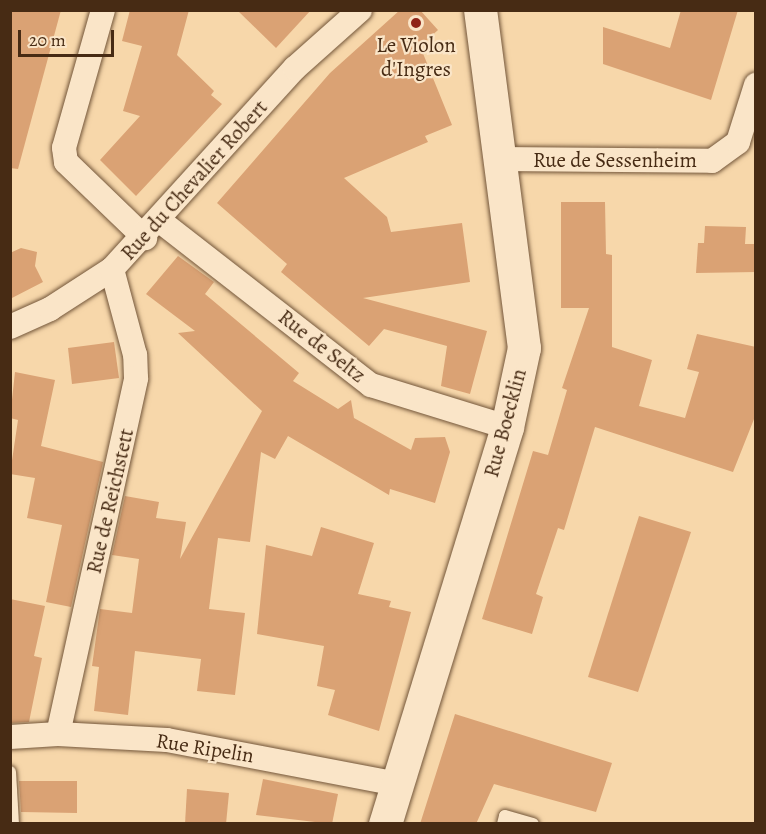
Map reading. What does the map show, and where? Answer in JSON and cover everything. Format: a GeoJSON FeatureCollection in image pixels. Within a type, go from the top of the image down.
{"type":"FeatureCollection","features":[{"type":"Feature","properties":{"kind":"main road","name":"Rue Boecklin"},"geometry":{"type":"LineString","coordinates":[[385,824],[507,427],[524,348],[480,10]]}},
{"type":"Feature","properties":{"kind":"street","name":"Rue de Seltz"},"geometry":{"type":"LineString","coordinates":[[103,10],[64,148],[66,162],[153,229],[370,385],[507,427]]}},
{"type":"Feature","properties":{"kind":"street","name":"Rue du Chevalier Robert"},"geometry":{"type":"LineString","coordinates":[[10,327],[50,309],[112,269],[153,229],[295,68],[360,10]]}},
{"type":"Feature","properties":{"kind":"street","name":"Rue de Sessenheim"},"geometry":{"type":"LineString","coordinates":[[498,159],[712,160],[738,142],[756,85]]}},
{"type":"Feature","properties":{"kind":"street","name":"Rue de Reichstett"},"geometry":{"type":"LineString","coordinates":[[58,734],[136,378],[135,355],[112,269]]}},
{"type":"Feature","properties":{"kind":"street","name":"Rue Ripelin"},"geometry":{"type":"LineString","coordinates":[[10,737],[58,734],[166,740],[397,784]]}},
{"type":"Feature","properties":{"kind":"lane"},"geometry":{"type":"LineString","coordinates":[[10,772],[13,824]]}},
{"type":"Feature","properties":{"kind":"lane"},"geometry":{"type":"LineString","coordinates":[[503,824],[505,816],[533,824]]}},
{"type":"Feature","properties":{"kind":"building"},"geometry":{"type":"Polygon","coordinates":[[[10,10],[61,10],[18,169],[10,168],[10,10]]]}},
{"type":"Feature","properties":{"kind":"building"},"geometry":{"type":"Polygon","coordinates":[[[130,10],[189,10],[177,55],[214,91],[211,95],[222,104],[136,196],[100,160],[140,116],[123,111],[142,46],[122,41],[130,10]]]}},
{"type":"Feature","properties":{"kind":"building"},"geometry":{"type":"Polygon","coordinates":[[[237,10],[311,10],[276,48],[237,10]]]}},
{"type":"Feature","properties":{"kind":"building"},"geometry":{"type":"Polygon","coordinates":[[[400,10],[420,10],[438,30],[420,46],[452,125],[425,136],[428,142],[344,178],[387,217],[391,232],[462,223],[470,282],[363,298],[487,331],[470,394],[441,386],[447,346],[384,329],[369,346],[281,272],[287,264],[217,203],[330,73],[400,10]]]}},
{"type":"Feature","properties":{"kind":"building"},"geometry":{"type":"Polygon","coordinates":[[[681,10],[738,10],[711,100],[603,64],[603,27],[670,48],[681,10]]]}},
{"type":"Feature","properties":{"kind":"building"},"geometry":{"type":"Polygon","coordinates":[[[561,202],[605,202],[606,254],[612,255],[612,347],[652,360],[639,406],[685,418],[699,372],[687,369],[697,334],[756,347],[756,414],[733,472],[595,427],[564,530],[558,528],[536,594],[543,597],[532,634],[482,619],[533,451],[548,455],[567,390],[562,388],[589,308],[561,308],[561,202]]]}},
{"type":"Feature","properties":{"kind":"building"},"geometry":{"type":"Polygon","coordinates":[[[705,226],[746,227],[745,244],[756,244],[756,272],[696,273],[698,243],[704,243],[705,226]]]}},
{"type":"Feature","properties":{"kind":"building"},"geometry":{"type":"Polygon","coordinates":[[[21,248],[37,252],[35,266],[43,282],[10,299],[10,253],[21,248]]]}},
{"type":"Feature","properties":{"kind":"building"},"geometry":{"type":"Polygon","coordinates":[[[178,256],[214,282],[205,294],[299,373],[293,381],[338,409],[351,400],[354,418],[411,450],[415,438],[445,437],[450,452],[435,503],[390,489],[389,495],[288,436],[275,459],[261,452],[250,542],[218,538],[209,609],[245,613],[235,695],[197,691],[201,659],[135,651],[128,715],[94,711],[99,667],[92,666],[100,609],[132,613],[139,559],[112,555],[125,496],[159,502],[156,518],[186,522],[180,559],[262,411],[178,333],[195,331],[146,294],[178,256]]]}},
{"type":"Feature","properties":{"kind":"building"},"geometry":{"type":"Polygon","coordinates":[[[114,342],[119,378],[72,384],[68,348],[114,342]]]}},
{"type":"Feature","properties":{"kind":"building"},"geometry":{"type":"Polygon","coordinates":[[[15,372],[55,380],[41,446],[103,462],[71,607],[46,602],[62,525],[27,518],[35,478],[10,474],[18,420],[10,418],[15,372]]]}},
{"type":"Feature","properties":{"kind":"building"},"geometry":{"type":"Polygon","coordinates":[[[639,516],[691,532],[638,692],[588,677],[639,516]]]}},
{"type":"Feature","properties":{"kind":"building"},"geometry":{"type":"Polygon","coordinates":[[[321,527],[374,543],[358,594],[391,601],[389,607],[411,612],[379,731],[328,715],[335,690],[317,686],[324,646],[257,634],[266,545],[312,556],[321,527]]]}},
{"type":"Feature","properties":{"kind":"building"},"geometry":{"type":"Polygon","coordinates":[[[10,599],[45,606],[34,656],[42,658],[29,722],[10,723],[10,599]]]}},
{"type":"Feature","properties":{"kind":"building"},"geometry":{"type":"Polygon","coordinates":[[[455,714],[612,763],[596,812],[494,784],[476,824],[420,824],[455,714]]]}},
{"type":"Feature","properties":{"kind":"building"},"geometry":{"type":"Polygon","coordinates":[[[263,779],[338,794],[332,824],[256,815],[263,779]]]}},
{"type":"Feature","properties":{"kind":"building"},"geometry":{"type":"Polygon","coordinates":[[[19,781],[77,781],[77,813],[21,812],[19,781]]]}},
{"type":"Feature","properties":{"kind":"building"},"geometry":{"type":"Polygon","coordinates":[[[187,789],[229,793],[226,824],[185,824],[187,789]]]}},
{"type":"Feature","properties":{"kind":"place","name":"Le Violon d'Ingres"},"geometry":{"type":"Point","coordinates":[416,23]}}]}
